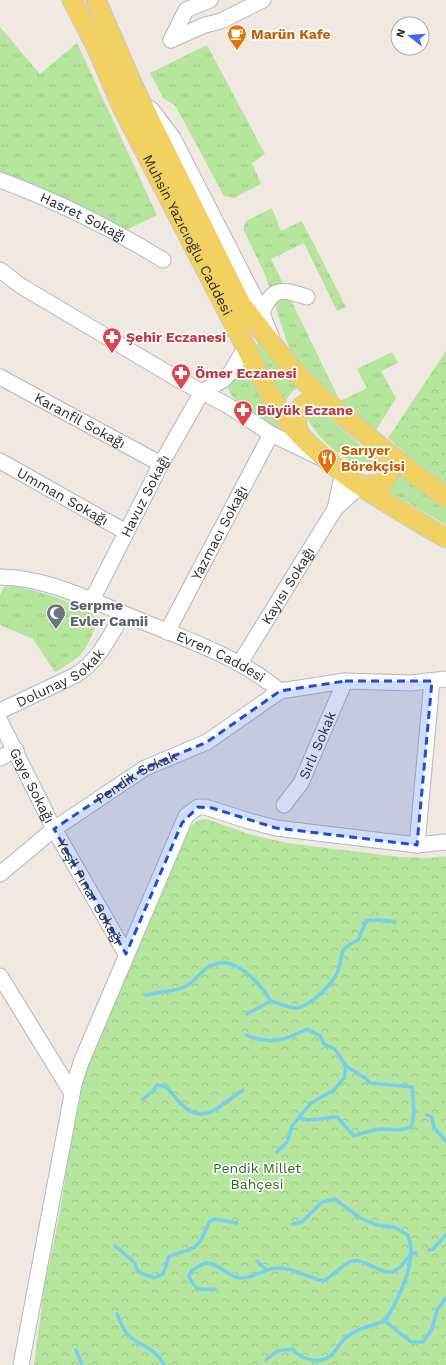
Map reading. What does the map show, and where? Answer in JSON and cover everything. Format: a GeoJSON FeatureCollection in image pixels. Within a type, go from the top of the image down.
{"type":"FeatureCollection","features":[{"type":"Feature","properties":{"kind":"main road","name":"Muhsin Yazıcıoğlu Caddesi"},"geometry":{"type":"LineString","coordinates":[[72,0],[96,46],[123,109],[276,406],[300,436],[325,459],[361,485],[446,538]]}},
{"type":"Feature","properties":{"kind":"main road","name":"Muhsin Yazıcıoğlu Caddesi"},"geometry":{"type":"LineString","coordinates":[[96,0],[135,90],[241,304],[292,368],[324,400],[388,454],[446,498]]}},
{"type":"Feature","properties":{"kind":"main road"},"geometry":{"type":"LineString","coordinates":[[300,436],[296,418],[301,406],[311,401],[324,400]]}},
{"type":"Feature","properties":{"kind":"main road"},"geometry":{"type":"LineString","coordinates":[[361,485],[375,485],[384,482],[390,470],[388,454]]}},
{"type":"Feature","properties":{"kind":"street"},"geometry":{"type":"LineString","coordinates":[[208,1],[186,10],[171,40],[205,25],[221,21],[263,0]]}},
{"type":"Feature","properties":{"kind":"street"},"geometry":{"type":"LineString","coordinates":[[135,90],[173,138],[262,312],[274,345]]}},
{"type":"Feature","properties":{"kind":"street","name":"Hasret Sokağı"},"geometry":{"type":"LineString","coordinates":[[0,180],[78,213],[118,233],[163,260]]}},
{"type":"Feature","properties":{"kind":"street"},"geometry":{"type":"LineString","coordinates":[[0,270],[21,286],[227,406],[271,434],[310,454],[325,459]]}},
{"type":"Feature","properties":{"kind":"street"},"geometry":{"type":"LineString","coordinates":[[262,312],[267,299],[278,291],[288,291],[307,297]]}},
{"type":"Feature","properties":{"kind":"street"},"geometry":{"type":"LineString","coordinates":[[202,392],[223,380],[236,364],[245,348]]}},
{"type":"Feature","properties":{"kind":"street","name":"Karanfil Sokağı"},"geometry":{"type":"LineString","coordinates":[[0,377],[161,464]]}},
{"type":"Feature","properties":{"kind":"street"},"geometry":{"type":"LineString","coordinates":[[223,380],[227,406]]}},
{"type":"Feature","properties":{"kind":"street","name":"Havuz Sokağı"},"geometry":{"type":"LineString","coordinates":[[92,600],[161,464],[202,392]]}},
{"type":"Feature","properties":{"kind":"street","name":"Yazmacı Sokağı"},"geometry":{"type":"LineString","coordinates":[[167,632],[271,434]]}},
{"type":"Feature","properties":{"kind":"street","name":"Umman Sokağı"},"geometry":{"type":"LineString","coordinates":[[0,461],[126,532]]}},
{"type":"Feature","properties":{"kind":"street"},"geometry":{"type":"LineString","coordinates":[[335,508],[344,472]]}},
{"type":"Feature","properties":{"kind":"street"},"geometry":{"type":"LineString","coordinates":[[335,508],[361,485]]}},
{"type":"Feature","properties":{"kind":"street","name":"Kayısı Sokağı"},"geometry":{"type":"LineString","coordinates":[[240,663],[335,508]]}},
{"type":"Feature","properties":{"kind":"street","name":"Evren Caddesi"},"geometry":{"type":"LineString","coordinates":[[0,577],[40,582],[92,600],[240,663],[264,678],[280,691],[321,684],[345,682],[411,683],[439,680]]}},
{"type":"Feature","properties":{"kind":"street","name":"Dolunay Sokak"},"geometry":{"type":"LineString","coordinates":[[0,711],[76,675],[85,669],[98,656],[123,614]]}},
{"type":"Feature","properties":{"kind":"street"},"geometry":{"type":"LineString","coordinates":[[417,844],[439,680]]}},
{"type":"Feature","properties":{"kind":"street","name":"Sırlı Sokak"},"geometry":{"type":"LineString","coordinates":[[284,805],[301,783],[345,682]]}},
{"type":"Feature","properties":{"kind":"street","name":"Pendik Sokak"},"geometry":{"type":"LineString","coordinates":[[0,874],[54,829],[145,768],[207,742],[280,691]]}},
{"type":"Feature","properties":{"kind":"street","name":"Gaye Sokağı"},"geometry":{"type":"LineString","coordinates":[[0,721],[16,750],[54,829]]}},
{"type":"Feature","properties":{"kind":"street"},"geometry":{"type":"LineString","coordinates":[[0,758],[16,750]]}},
{"type":"Feature","properties":{"kind":"street"},"geometry":{"type":"LineString","coordinates":[[21,1365],[72,1093],[82,1060],[186,816],[198,808],[212,808],[249,821],[276,828],[417,844],[446,842]]}},
{"type":"Feature","properties":{"kind":"street","name":"Yeşil Pınar Sokağı"},"geometry":{"type":"LineString","coordinates":[[54,829],[126,954]]}},
{"type":"Feature","properties":{"kind":"street"},"geometry":{"type":"LineString","coordinates":[[0,976],[72,1093]]}},
{"type":"Feature","properties":{"kind":"highlighted area"},"geometry":{"type":"Polygon","coordinates":[[[345,681],[432,681],[417,845],[276,828],[212,808],[198,807],[182,823],[126,954],[54,829],[145,768],[207,742],[280,691],[345,681]]]}},
{"type":"Feature","properties":{"kind":"green space"},"geometry":{"type":"Polygon","coordinates":[[[0,27],[40,74],[77,43],[157,215],[124,231],[46,191],[0,173],[0,27]]]}},
{"type":"Feature","properties":{"kind":"green space"},"geometry":{"type":"Polygon","coordinates":[[[207,45],[265,154],[252,163],[261,184],[234,198],[224,196],[175,105],[164,99],[150,73],[207,45]]]}},
{"type":"Feature","properties":{"kind":"green space"},"geometry":{"type":"Polygon","coordinates":[[[272,208],[281,231],[302,221],[346,307],[337,311],[304,243],[271,259],[340,401],[367,388],[357,369],[392,352],[398,363],[381,371],[396,398],[375,432],[317,387],[292,358],[265,274],[243,229],[246,221],[272,208]]]}},
{"type":"Feature","properties":{"kind":"green space"},"geometry":{"type":"Polygon","coordinates":[[[258,342],[303,386],[291,393],[285,405],[252,346],[256,346],[258,342]]]}},
{"type":"Feature","properties":{"kind":"green space"},"geometry":{"type":"Polygon","coordinates":[[[446,351],[446,487],[388,438],[446,351]]]}},
{"type":"Feature","properties":{"kind":"green space"},"geometry":{"type":"Polygon","coordinates":[[[243,358],[289,438],[263,422],[243,407],[230,392],[228,385],[229,382],[243,358]]]}},
{"type":"Feature","properties":{"kind":"green space"},"geometry":{"type":"Polygon","coordinates":[[[309,405],[315,406],[377,459],[377,466],[375,469],[369,472],[350,462],[333,449],[319,435],[306,417],[309,405]]]}},
{"type":"Feature","properties":{"kind":"green space"},"geometry":{"type":"Polygon","coordinates":[[[400,471],[446,506],[446,525],[382,488],[400,471]]]}},
{"type":"Feature","properties":{"kind":"green space"},"geometry":{"type":"Polygon","coordinates":[[[13,586],[36,591],[69,602],[99,619],[87,645],[79,656],[55,672],[33,639],[0,625],[0,595],[4,587],[13,586]]]}},
{"type":"Feature","properties":{"kind":"green space","name":"Pendik Millet Bahçesi"},"geometry":{"type":"Polygon","coordinates":[[[206,819],[249,834],[287,843],[400,857],[432,858],[446,856],[446,1365],[34,1365],[44,1288],[60,1212],[81,1076],[188,828],[199,820],[206,819]]]}},
{"type":"Feature","properties":{"kind":"waterway"},"geometry":{"type":"LineString","coordinates":[[247,1014],[271,1001],[292,1008],[301,1007],[307,1004],[320,994],[331,982],[338,971],[342,952],[358,940],[366,921],[380,920],[395,922]]}},
{"type":"Feature","properties":{"kind":"waterway"},"geometry":{"type":"LineString","coordinates":[[146,995],[180,989],[191,983],[210,966],[219,963],[228,963],[245,972],[253,979],[271,1001]]}},
{"type":"Feature","properties":{"kind":"waterway"},"geometry":{"type":"LineString","coordinates":[[246,1035],[270,1041],[284,1039],[307,1029],[320,1036],[324,1044],[335,1049],[346,1066],[370,1083],[412,1087],[414,1108],[413,1122],[411,1127],[407,1129],[378,1129],[354,1136],[337,1117],[308,1120],[300,1118]]}},
{"type":"Feature","properties":{"kind":"waterway"},"geometry":{"type":"LineString","coordinates":[[277,1152],[287,1142],[292,1126],[311,1103],[334,1090],[344,1078],[346,1066]]}},
{"type":"Feature","properties":{"kind":"waterway"},"geometry":{"type":"LineString","coordinates":[[143,1099],[153,1091],[157,1085],[167,1087],[186,1109],[194,1113],[202,1114],[211,1112],[220,1107],[243,1090]]}},
{"type":"Feature","properties":{"kind":"waterway"},"geometry":{"type":"LineString","coordinates":[[427,1115],[432,1117],[434,1128],[446,1141]]}},
{"type":"Feature","properties":{"kind":"waterway"},"geometry":{"type":"LineString","coordinates":[[266,1360],[277,1351],[292,1349],[301,1356],[311,1360],[321,1360],[332,1355],[343,1340],[352,1333],[385,1321],[401,1291],[409,1268],[411,1256],[408,1235],[394,1227],[377,1225],[360,1218],[335,1199],[322,1202],[302,1222],[293,1224]]}},
{"type":"Feature","properties":{"kind":"waterway"},"geometry":{"type":"LineString","coordinates":[[115,1246],[135,1263],[138,1272],[154,1278],[163,1274],[169,1256],[191,1249],[199,1243],[209,1222],[214,1219],[237,1223]]}},
{"type":"Feature","properties":{"kind":"waterway"},"geometry":{"type":"LineString","coordinates":[[429,1250],[433,1249],[446,1235]]}},
{"type":"Feature","properties":{"kind":"waterway"},"geometry":{"type":"LineString","coordinates":[[215,1289],[202,1290],[196,1287],[189,1276],[192,1270],[206,1263],[210,1263],[231,1275],[245,1278],[272,1269],[282,1268],[324,1281],[349,1262],[362,1262],[387,1272],[399,1268],[411,1254],[416,1253]]}},
{"type":"Feature","properties":{"kind":"waterway"},"geometry":{"type":"LineString","coordinates":[[257,1261],[266,1270]]}},
{"type":"Feature","properties":{"kind":"waterway"},"geometry":{"type":"LineString","coordinates":[[385,1321],[411,1342],[423,1342],[432,1329],[437,1310],[446,1298]]}},
{"type":"Feature","properties":{"kind":"waterway"},"geometry":{"type":"LineString","coordinates":[[117,1314],[127,1334],[153,1351],[164,1365]]}},
{"type":"Feature","properties":{"kind":"waterway"},"geometry":{"type":"LineString","coordinates":[[76,1350],[82,1365]]}},
{"type":"Feature","properties":{"kind":"place","name":"Marün Kafe"},"geometry":{"type":"Point","coordinates":[237,51]}},
{"type":"Feature","properties":{"kind":"place","name":"Şehir Eczanesi"},"geometry":{"type":"Point","coordinates":[112,354]}},
{"type":"Feature","properties":{"kind":"place","name":"Ömer Eczanesi"},"geometry":{"type":"Point","coordinates":[181,390]}},
{"type":"Feature","properties":{"kind":"place","name":"Büyük Eczane"},"geometry":{"type":"Point","coordinates":[243,427]}},
{"type":"Feature","properties":{"kind":"place","name":"Sarıyer Börekçisi"},"geometry":{"type":"Point","coordinates":[327,475]}},
{"type":"Feature","properties":{"kind":"place","name":"Serpme Evler Camii"},"geometry":{"type":"Point","coordinates":[56,630]}}]}
